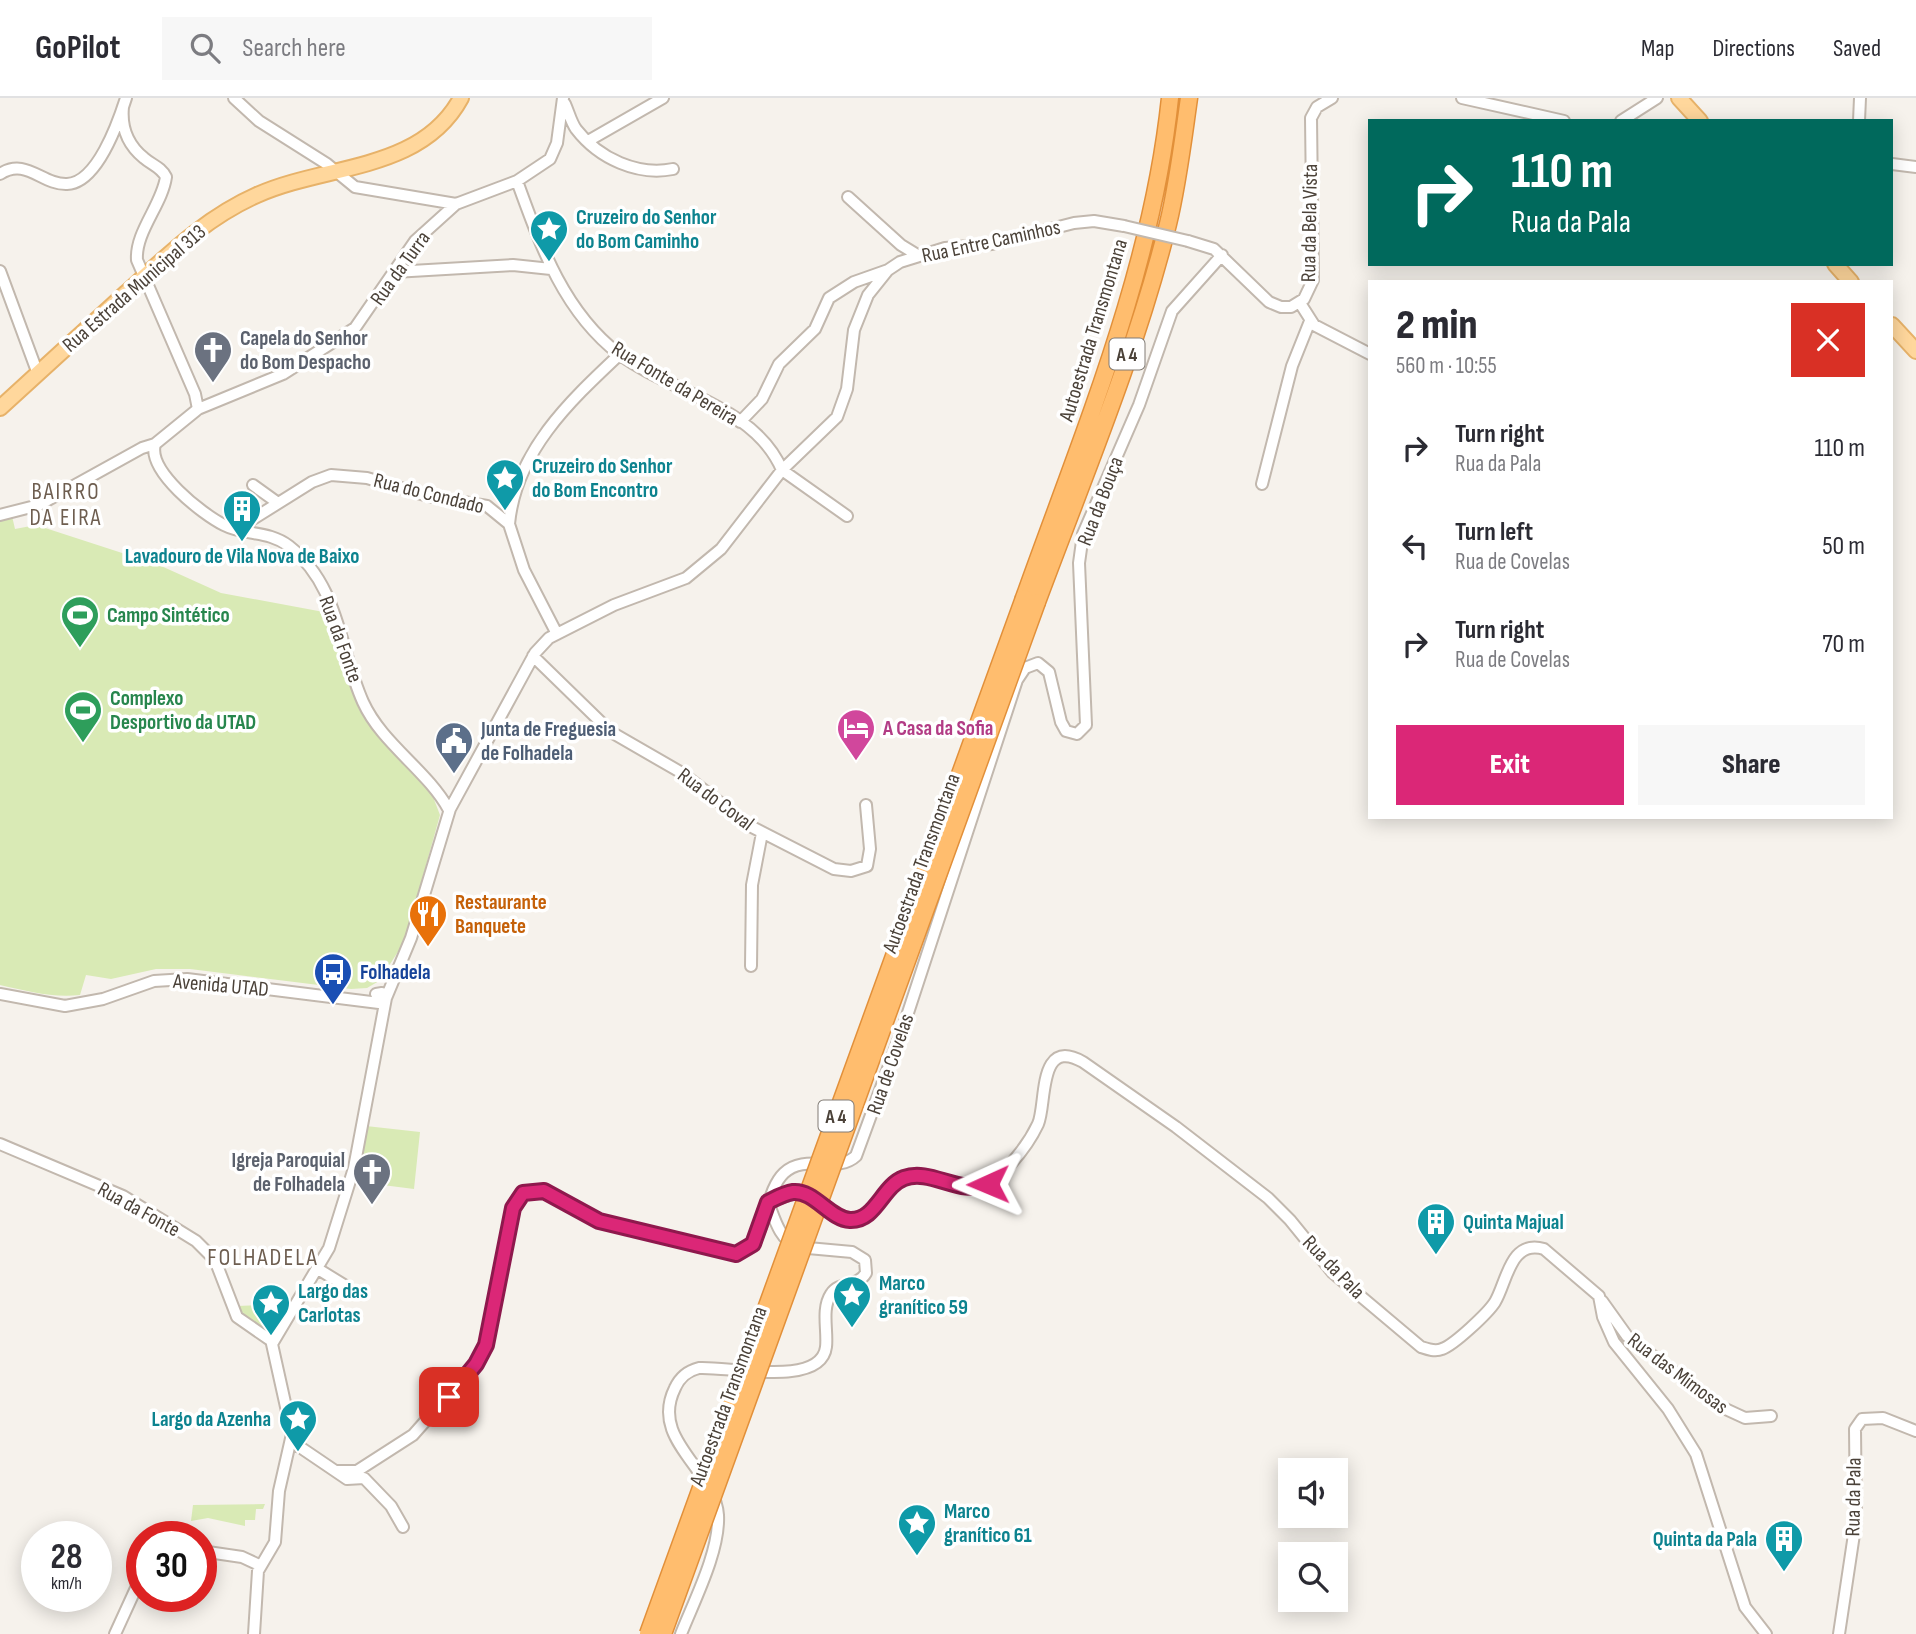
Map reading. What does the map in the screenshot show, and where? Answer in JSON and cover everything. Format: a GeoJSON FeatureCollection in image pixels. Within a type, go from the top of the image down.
{"type":"FeatureCollection","features":[{"type":"Feature","properties":{"kind":"highway","name":"Autoestrada Transmontana"},"geometry":{"type":"LineString","coordinates":[[663,1634],[1031,600],[1127,306],[1161,161],[1170,98]]}},
{"type":"Feature","properties":{"kind":"highway","name":"Autoestrada Transmontana"},"geometry":{"type":"LineString","coordinates":[[648,1634],[1031,600],[1115,393],[1156,265],[1181,157],[1189,98]]}},
{"type":"Feature","properties":{"kind":"main road","name":"Rua Estrada Municipal 313"},"geometry":{"type":"LineString","coordinates":[[0,408],[192,234],[229,209],[296,180],[415,146],[442,127],[461,98]]}},
{"type":"Feature","properties":{"kind":"main road"},"geometry":{"type":"LineString","coordinates":[[1679,98],[1698,119]]}},
{"type":"Feature","properties":{"kind":"main road"},"geometry":{"type":"LineString","coordinates":[[1837,266],[1849,280]]}},
{"type":"Feature","properties":{"kind":"main road"},"geometry":{"type":"LineString","coordinates":[[1893,326],[1916,351]]}},
{"type":"Feature","properties":{"kind":"street"},"geometry":{"type":"LineString","coordinates":[[234,98],[276,133],[361,189],[456,204],[517,181],[552,156],[563,100]]}},
{"type":"Feature","properties":{"kind":"street"},"geometry":{"type":"LineString","coordinates":[[588,141],[663,98]]}},
{"type":"Feature","properties":{"kind":"street","name":"Rua da Bela Vista"},"geometry":{"type":"LineString","coordinates":[[1188,241],[1210,247],[1222,255],[1273,304],[1285,308],[1300,303],[1313,280],[1311,118],[1317,107],[1332,98]]}},
{"type":"Feature","properties":{"kind":"street"},"geometry":{"type":"LineString","coordinates":[[1462,98],[1555,119]]}},
{"type":"Feature","properties":{"kind":"street"},"geometry":{"type":"LineString","coordinates":[[1638,109],[1646,98]]}},
{"type":"Feature","properties":{"kind":"street"},"geometry":{"type":"LineString","coordinates":[[1623,119],[1657,98]]}},
{"type":"Feature","properties":{"kind":"street"},"geometry":{"type":"LineString","coordinates":[[1858,119],[1860,98]]}},
{"type":"Feature","properties":{"kind":"street"},"geometry":{"type":"LineString","coordinates":[[563,100],[574,126],[608,156],[632,168],[656,172],[673,169]]}},
{"type":"Feature","properties":{"kind":"street"},"geometry":{"type":"LineString","coordinates":[[0,174],[14,168],[25,169],[58,183],[78,181],[98,163],[125,102]]}},
{"type":"Feature","properties":{"kind":"street"},"geometry":{"type":"LineString","coordinates":[[125,102],[123,126],[129,141],[166,177],[159,204],[138,247],[137,260],[197,399],[198,410]]}},
{"type":"Feature","properties":{"kind":"street"},"geometry":{"type":"LineString","coordinates":[[1893,164],[1916,167]]}},
{"type":"Feature","properties":{"kind":"street","name":"Rua Fonte da Pereira"},"geometry":{"type":"LineString","coordinates":[[517,181],[551,269],[585,320],[620,354],[740,422],[768,446],[782,470]]}},
{"type":"Feature","properties":{"kind":"street"},"geometry":{"type":"LineString","coordinates":[[848,197],[901,245],[919,256]]}},
{"type":"Feature","properties":{"kind":"street","name":"Rua da Turra"},"geometry":{"type":"LineString","coordinates":[[0,515],[36,506],[142,448],[155,444],[198,410],[283,374],[347,335],[368,313],[419,235],[456,204]]}},
{"type":"Feature","properties":{"kind":"street","name":"Rua Entre Caminhos"},"geometry":{"type":"LineString","coordinates":[[381,999],[411,938],[449,810],[533,656],[545,641],[614,604],[694,573],[732,537],[782,470],[837,417],[847,389],[853,330],[868,295],[888,270],[945,248],[992,244],[1081,222],[1124,226],[1188,241]]}},
{"type":"Feature","properties":{"kind":"street","name":"Rua da Bouça"},"geometry":{"type":"LineString","coordinates":[[1017,683],[1027,666],[1042,664],[1049,673],[1063,728],[1074,734],[1085,728],[1087,718],[1079,563],[1083,534],[1139,405],[1172,311],[1222,255]]}},
{"type":"Feature","properties":{"kind":"street"},"geometry":{"type":"LineString","coordinates":[[394,272],[513,265],[551,269]]}},
{"type":"Feature","properties":{"kind":"street"},"geometry":{"type":"LineString","coordinates":[[740,422],[762,399],[779,364],[815,329],[829,298],[854,282],[888,270]]}},
{"type":"Feature","properties":{"kind":"street"},"geometry":{"type":"LineString","coordinates":[[0,271],[38,374]]}},
{"type":"Feature","properties":{"kind":"street"},"geometry":{"type":"LineString","coordinates":[[1300,303],[1310,321],[1368,353]]}},
{"type":"Feature","properties":{"kind":"street"},"geometry":{"type":"LineString","coordinates":[[1262,484],[1292,366],[1310,321]]}},
{"type":"Feature","properties":{"kind":"street"},"geometry":{"type":"LineString","coordinates":[[509,524],[514,497],[524,470],[545,431],[620,354]]}},
{"type":"Feature","properties":{"kind":"street","name":"Rua da Fonte"},"geometry":{"type":"LineString","coordinates":[[155,444],[155,459],[165,477],[222,524],[275,537],[287,544],[308,566],[330,601],[369,712],[436,789],[449,810]]}},
{"type":"Feature","properties":{"kind":"street"},"geometry":{"type":"LineString","coordinates":[[782,470],[847,516]]}},
{"type":"Feature","properties":{"kind":"street","name":"Rua do Condado"},"geometry":{"type":"LineString","coordinates":[[237,528],[318,479],[337,474],[367,478],[428,496],[491,508],[509,524],[524,570],[557,634]]}},
{"type":"Feature","properties":{"kind":"street"},"geometry":{"type":"LineString","coordinates":[[253,485],[278,503]]}},
{"type":"Feature","properties":{"kind":"street"},"geometry":{"type":"LineString","coordinates":[[491,508],[503,505],[514,497]]}},
{"type":"Feature","properties":{"kind":"street","name":"Rua do Coval"},"geometry":{"type":"LineString","coordinates":[[533,656],[611,732],[682,773],[762,833],[837,870],[863,869],[868,863],[870,853],[866,805]]}},
{"type":"Feature","properties":{"kind":"street","name":"Rua de Covelas"},"geometry":{"type":"LineString","coordinates":[[337,1471],[357,1471],[413,1435],[476,1364],[489,1334],[511,1216],[518,1196],[533,1190],[544,1191],[599,1221],[736,1254],[753,1244],[777,1182],[791,1167],[807,1163],[849,1162],[861,1147],[1017,683]]}},
{"type":"Feature","properties":{"kind":"street"},"geometry":{"type":"LineString","coordinates":[[751,966],[752,885],[762,833]]}},
{"type":"Feature","properties":{"kind":"street","name":"Avenida UTAD"},"geometry":{"type":"LineString","coordinates":[[0,994],[65,1006],[103,999],[154,981],[187,979],[363,1000],[381,999]]}},
{"type":"Feature","properties":{"kind":"street"},"geometry":{"type":"LineString","coordinates":[[254,1634],[260,1566],[275,1542],[279,1491],[292,1428],[272,1342],[326,1255],[341,1211],[355,1164],[382,1016],[381,999]]}},
{"type":"Feature","properties":{"kind":"street","name":"Rua da Pala"},"geometry":{"type":"LineString","coordinates":[[768,1202],[798,1192],[842,1218],[851,1220],[865,1216],[894,1184],[907,1177],[970,1188],[985,1185],[1006,1169],[1035,1129],[1041,1117],[1048,1069],[1055,1062],[1070,1057],[1083,1062],[1176,1127],[1268,1198],[1290,1220],[1333,1273],[1421,1347],[1442,1349],[1488,1311],[1496,1300],[1512,1261],[1533,1248],[1544,1249],[1557,1258],[1600,1299]]}},
{"type":"Feature","properties":{"kind":"street","name":"Rua da Fonte"},"geometry":{"type":"LineString","coordinates":[[0,1144],[122,1196],[196,1241],[215,1259],[229,1302],[237,1317],[272,1342]]}},
{"type":"Feature","properties":{"kind":"street"},"geometry":{"type":"LineString","coordinates":[[681,1634],[713,1549],[718,1519],[716,1501],[675,1438],[670,1406],[675,1386],[690,1370],[699,1368],[793,1372],[814,1367],[824,1357],[826,1349],[826,1309],[830,1295],[838,1288],[861,1280],[867,1268],[865,1259],[857,1253],[797,1247],[789,1243],[780,1232],[768,1202]]}},
{"type":"Feature","properties":{"kind":"street"},"geometry":{"type":"LineString","coordinates":[[318,1269],[344,1285]]}},
{"type":"Feature","properties":{"kind":"street"},"geometry":{"type":"LineString","coordinates":[[1600,1299],[1602,1316],[1612,1340],[1665,1406],[1697,1457],[1745,1607],[1766,1634]]}},
{"type":"Feature","properties":{"kind":"street","name":"Rua das Mimosas"},"geometry":{"type":"LineString","coordinates":[[1600,1299],[1624,1333],[1714,1402],[1742,1418],[1772,1416]]}},
{"type":"Feature","properties":{"kind":"street","name":"Rua da Pala"},"geometry":{"type":"LineString","coordinates":[[1839,1634],[1856,1521],[1854,1429],[1862,1419],[1873,1416],[1916,1431]]}},
{"type":"Feature","properties":{"kind":"street"},"geometry":{"type":"LineString","coordinates":[[291,1441],[348,1479],[359,1476],[365,1479],[391,1506],[403,1527]]}},
{"type":"Feature","properties":{"kind":"street"},"geometry":{"type":"LineString","coordinates":[[217,1553],[242,1557],[260,1566]]}},
{"type":"Feature","properties":{"kind":"street"},"geometry":{"type":"LineString","coordinates":[[115,1634],[126,1610]]}},
{"type":"Feature","properties":{"kind":"green space"},"geometry":{"type":"Polygon","coordinates":[[[12,516],[15,529],[36,525],[159,565],[221,593],[329,613],[362,712],[430,789],[440,815],[405,941],[379,981],[367,988],[351,989],[190,969],[156,969],[111,979],[86,975],[80,995],[50,995],[0,985],[0,519],[12,516]]]}},
{"type":"Feature","properties":{"kind":"green space"},"geometry":{"type":"Polygon","coordinates":[[[366,1126],[420,1132],[414,1189],[359,1182],[366,1126]]]}},
{"type":"Feature","properties":{"kind":"green space"},"geometry":{"type":"Polygon","coordinates":[[[282,1292],[275,1313],[285,1317],[268,1333],[242,1315],[237,1306],[259,1305],[258,1293],[282,1292]]]}},
{"type":"Feature","properties":{"kind":"green space"},"geometry":{"type":"Polygon","coordinates":[[[265,1504],[263,1509],[256,1509],[255,1520],[245,1520],[245,1526],[208,1518],[191,1521],[193,1505],[265,1504]]]}},
{"type":"Feature","properties":{"kind":"place","name":"Cruzeiro do Senhor do Bom Caminho"},"geometry":{"type":"Point","coordinates":[549,263]}},
{"type":"Feature","properties":{"kind":"place","name":"Capela do Senhor do Bom Despacho"},"geometry":{"type":"Point","coordinates":[213,384]}},
{"type":"Feature","properties":{"kind":"place","name":"Cruzeiro do Senhor do Bom Encontro"},"geometry":{"type":"Point","coordinates":[505,512]}},
{"type":"Feature","properties":{"kind":"place","name":"Lavadouro de Vila Nova de Baixo"},"geometry":{"type":"Point","coordinates":[242,543]}},
{"type":"Feature","properties":{"kind":"place","name":"Campo Sintético"},"geometry":{"type":"Point","coordinates":[80,649]}},
{"type":"Feature","properties":{"kind":"place","name":"Complexo Desportivo da UTAD"},"geometry":{"type":"Point","coordinates":[83,744]}},
{"type":"Feature","properties":{"kind":"place","name":"A Casa da Sofia"},"geometry":{"type":"Point","coordinates":[856,762]}},
{"type":"Feature","properties":{"kind":"place","name":"Junta de Freguesia de Folhadela"},"geometry":{"type":"Point","coordinates":[454,775]}},
{"type":"Feature","properties":{"kind":"place","name":"Restaurante Banquete"},"geometry":{"type":"Point","coordinates":[428,948]}},
{"type":"Feature","properties":{"kind":"place","name":"Folhadela"},"geometry":{"type":"Point","coordinates":[333,1006]}},
{"type":"Feature","properties":{"kind":"place","name":"Igreja Paroquial de Folhadela"},"geometry":{"type":"Point","coordinates":[372,1206]}},
{"type":"Feature","properties":{"kind":"place","name":"Quinta Majual"},"geometry":{"type":"Point","coordinates":[1436,1256]}},
{"type":"Feature","properties":{"kind":"place","name":"Marco granítico 59"},"geometry":{"type":"Point","coordinates":[852,1329]}},
{"type":"Feature","properties":{"kind":"place","name":"Largo das Carlotas"},"geometry":{"type":"Point","coordinates":[271,1337]}},
{"type":"Feature","properties":{"kind":"place","name":"Largo da Azenha"},"geometry":{"type":"Point","coordinates":[298,1453]}},
{"type":"Feature","properties":{"kind":"place","name":"Marco granítico 61"},"geometry":{"type":"Point","coordinates":[917,1557]}},
{"type":"Feature","properties":{"kind":"place","name":"Quinta da Pala"},"geometry":{"type":"Point","coordinates":[1784,1573]}},
{"type":"Feature","properties":{"kind":"district","name":"BAIRRO DA EIRA"},"geometry":{"type":"Point","coordinates":[66,504]}},
{"type":"Feature","properties":{"kind":"district","name":"FOLHADELA"},"geometry":{"type":"Point","coordinates":[263,1257]}},
{"type":"Feature","properties":{"kind":"route"},"geometry":{"type":"LineString","coordinates":[[449,1397],[464,1381],[486,1345],[513,1208],[515,1200],[523,1193],[533,1190],[548,1192],[570,1207],[599,1221],[736,1254],[753,1244],[768,1202],[790,1193],[803,1194],[842,1218],[851,1220],[865,1216],[894,1184],[907,1177],[970,1188],[988,1184]]}}]}
